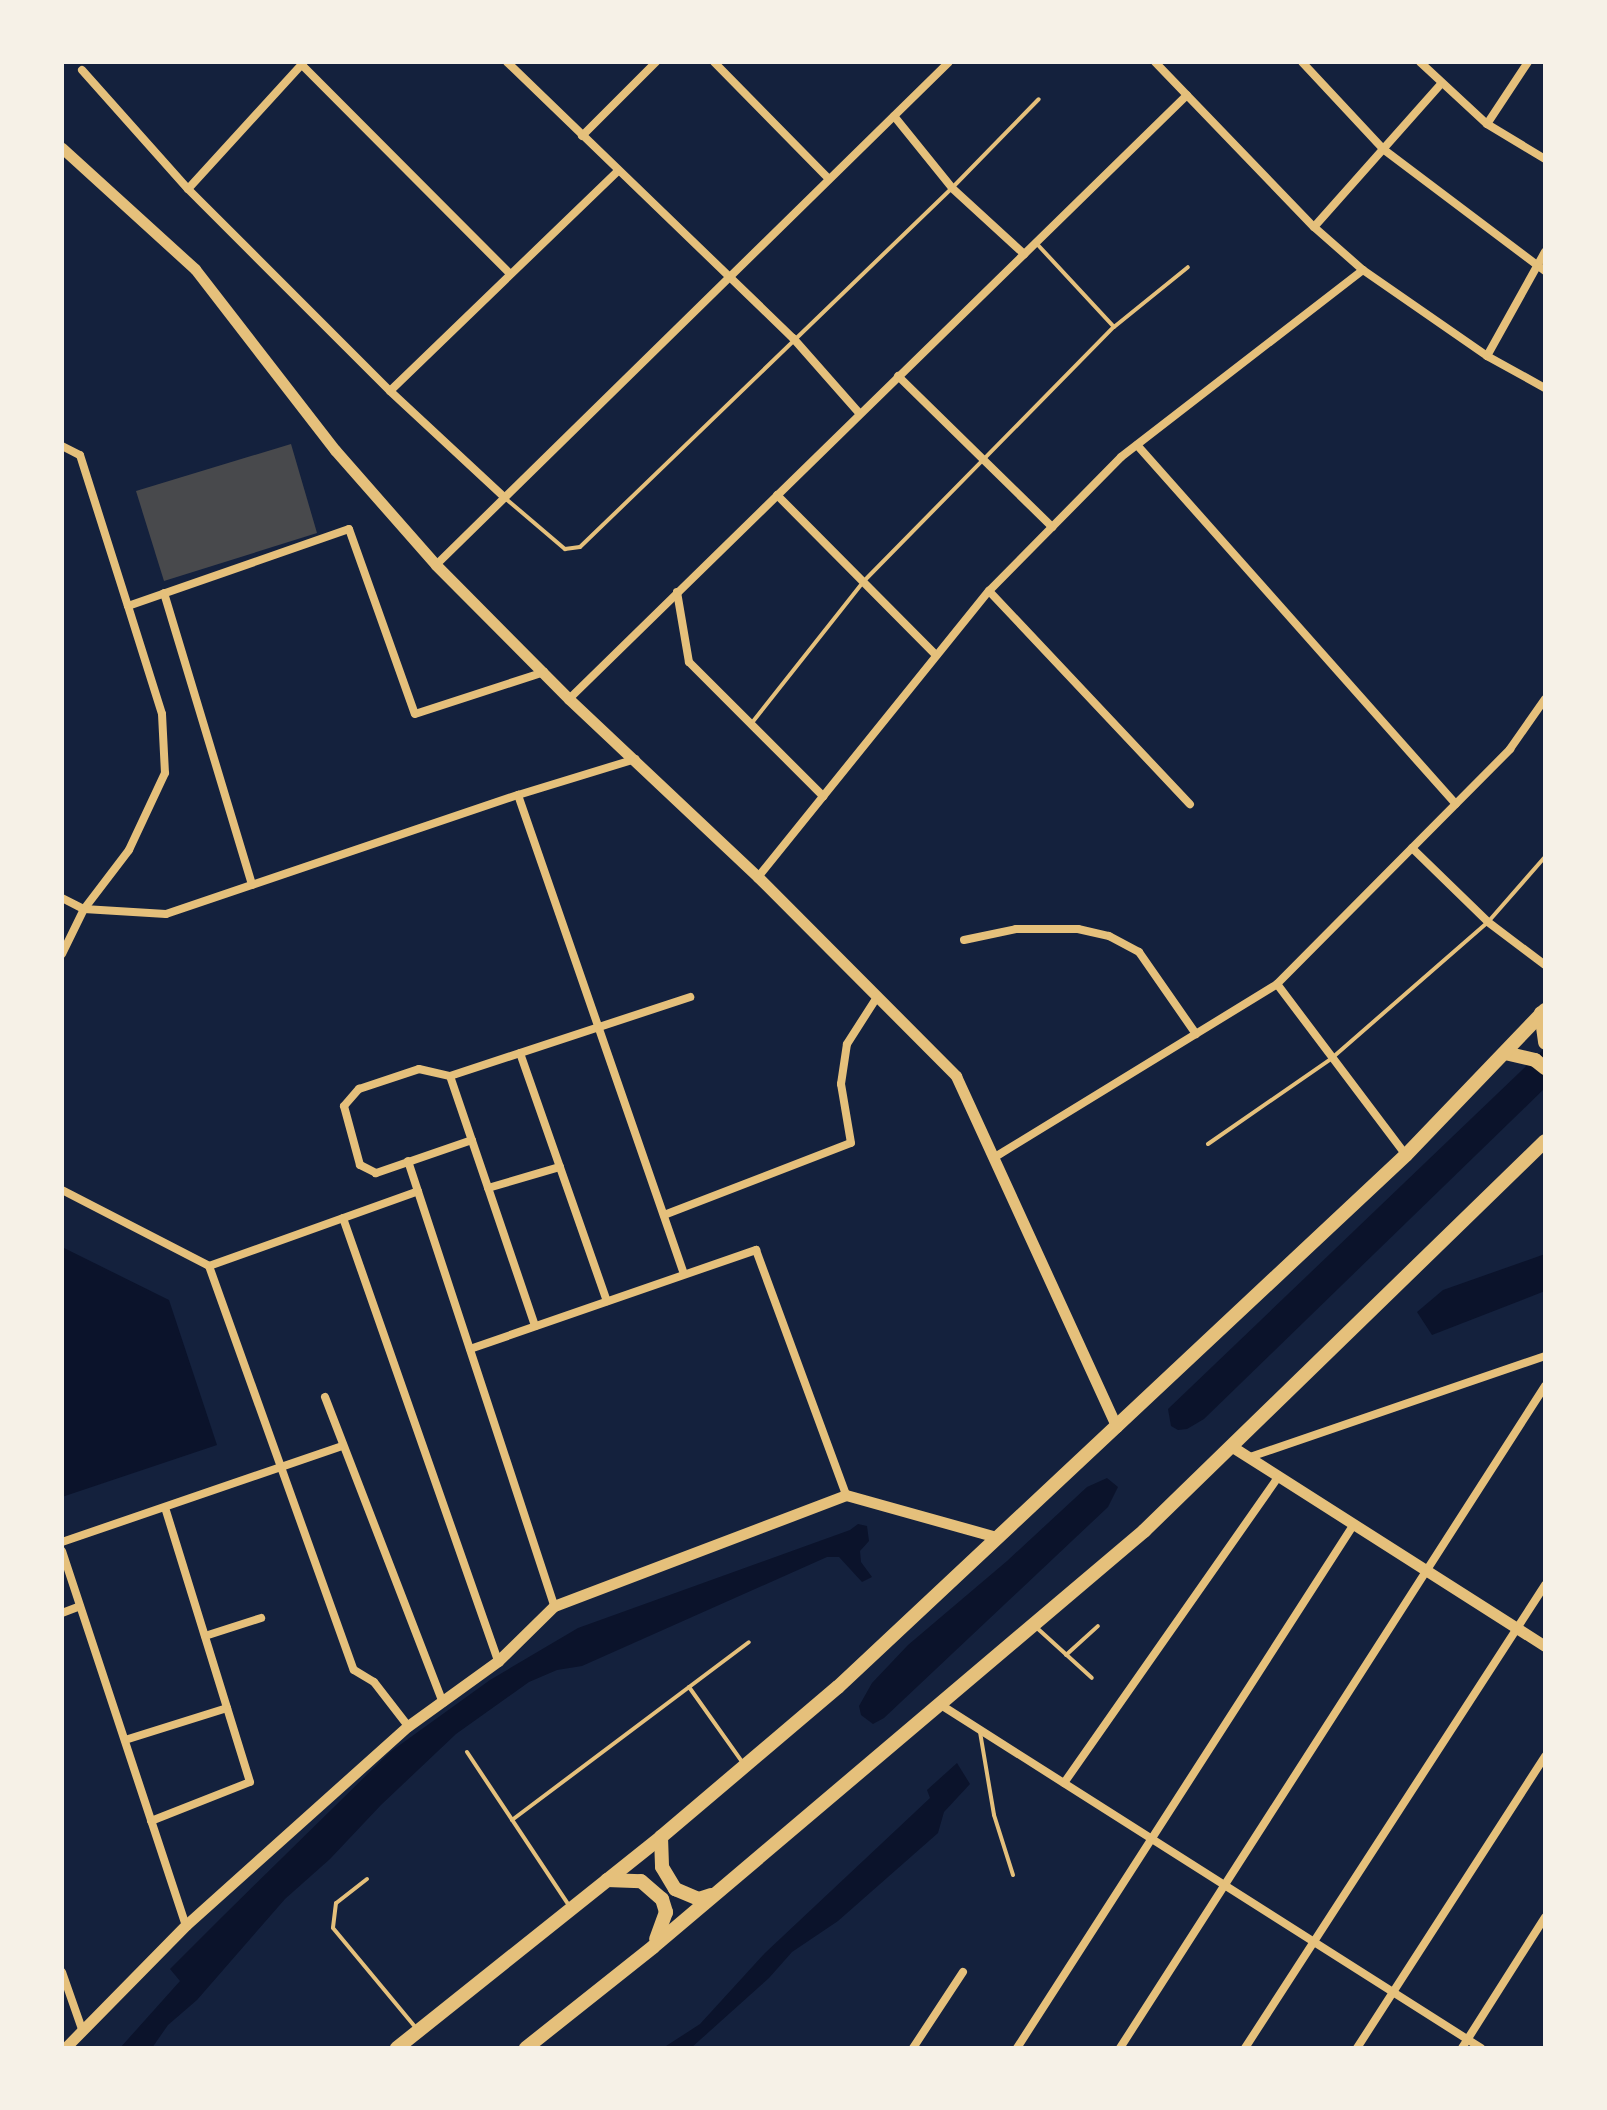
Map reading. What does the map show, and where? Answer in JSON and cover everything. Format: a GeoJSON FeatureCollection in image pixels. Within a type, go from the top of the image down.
{"type":"FeatureCollection","features":[{"type":"Feature","properties":{"kind":"main road"},"geometry":{"type":"LineString","coordinates":[[1543,1012],[1544,1038]]}},
{"type":"Feature","properties":{"kind":"main road"},"geometry":{"type":"LineString","coordinates":[[397,2048],[661,1837],[838,1687],[1512,1054],[1543,1012]]}},
{"type":"Feature","properties":{"kind":"main road"},"geometry":{"type":"LineString","coordinates":[[1512,1054],[1545,1068]]}},
{"type":"Feature","properties":{"kind":"main road"},"geometry":{"type":"LineString","coordinates":[[526,2048],[653,1947],[1144,1531],[1545,1141]]}},
{"type":"Feature","properties":{"kind":"main road"},"geometry":{"type":"LineString","coordinates":[[661,1837],[662,1867],[675,1889],[699,1899],[713,1894]]}},
{"type":"Feature","properties":{"kind":"main road"},"geometry":{"type":"LineString","coordinates":[[607,1880],[641,1881],[662,1899],[666,1912],[653,1947]]}},
{"type":"Feature","properties":{"kind":"street"},"geometry":{"type":"LineString","coordinates":[[507,62],[793,338],[860,414]]}},
{"type":"Feature","properties":{"kind":"street"},"geometry":{"type":"LineString","coordinates":[[582,136],[656,62]]}},
{"type":"Feature","properties":{"kind":"street"},"geometry":{"type":"LineString","coordinates":[[714,62],[829,179]]}},
{"type":"Feature","properties":{"kind":"street"},"geometry":{"type":"LineString","coordinates":[[436,565],[949,62]]}},
{"type":"Feature","properties":{"kind":"street"},"geometry":{"type":"LineString","coordinates":[[1302,62],[1383,149],[1541,269]]}},
{"type":"Feature","properties":{"kind":"street"},"geometry":{"type":"LineString","coordinates":[[1420,62],[1487,124],[1545,159]]}},
{"type":"Feature","properties":{"kind":"street"},"geometry":{"type":"LineString","coordinates":[[1487,124],[1528,62]]}},
{"type":"Feature","properties":{"kind":"street"},"geometry":{"type":"LineString","coordinates":[[188,189],[303,63],[510,274]]}},
{"type":"Feature","properties":{"kind":"street"},"geometry":{"type":"LineString","coordinates":[[1157,63],[1314,227],[1363,270],[1487,356],[1545,388]]}},
{"type":"Feature","properties":{"kind":"street"},"geometry":{"type":"LineString","coordinates":[[86,65],[188,189],[390,391],[505,498]]}},
{"type":"Feature","properties":{"kind":"street"},"geometry":{"type":"LineString","coordinates":[[1314,227],[1441,84]]}},
{"type":"Feature","properties":{"kind":"street"},"geometry":{"type":"LineString","coordinates":[[569,699],[1187,95]]}},
{"type":"Feature","properties":{"kind":"street"},"geometry":{"type":"LineString","coordinates":[[894,116],[952,188],[1024,254]]}},
{"type":"Feature","properties":{"kind":"street"},"geometry":{"type":"LineString","coordinates":[[62,148],[195,269],[335,450],[436,565],[569,699],[758,877],[956,1076],[1117,1427]]}},
{"type":"Feature","properties":{"kind":"street"},"geometry":{"type":"LineString","coordinates":[[390,391],[618,171]]}},
{"type":"Feature","properties":{"kind":"street"},"geometry":{"type":"LineString","coordinates":[[1487,356],[1541,269],[1545,252]]}},
{"type":"Feature","properties":{"kind":"street"},"geometry":{"type":"LineString","coordinates":[[758,877],[989,591],[1052,527],[1137,445],[1363,270]]}},
{"type":"Feature","properties":{"kind":"street"},"geometry":{"type":"LineString","coordinates":[[898,376],[1052,527]]}},
{"type":"Feature","properties":{"kind":"street"},"geometry":{"type":"LineString","coordinates":[[1137,445],[1456,804]]}},
{"type":"Feature","properties":{"kind":"street"},"geometry":{"type":"LineString","coordinates":[[62,446],[80,455],[128,606],[162,714],[165,773],[129,850],[84,909],[62,954]]}},
{"type":"Feature","properties":{"kind":"street"},"geometry":{"type":"LineString","coordinates":[[777,495],[936,655]]}},
{"type":"Feature","properties":{"kind":"street"},"geometry":{"type":"LineString","coordinates":[[128,606],[349,529],[415,714],[544,672]]}},
{"type":"Feature","properties":{"kind":"street"},"geometry":{"type":"LineString","coordinates":[[989,591],[1190,804]]}},
{"type":"Feature","properties":{"kind":"street"},"geometry":{"type":"LineString","coordinates":[[677,592],[689,662],[823,796]]}},
{"type":"Feature","properties":{"kind":"street"},"geometry":{"type":"LineString","coordinates":[[164,593],[252,885]]}},
{"type":"Feature","properties":{"kind":"street"},"geometry":{"type":"LineString","coordinates":[[995,1157],[1277,984],[1510,749],[1545,699]]}},
{"type":"Feature","properties":{"kind":"street"},"geometry":{"type":"LineString","coordinates":[[62,898],[84,909],[166,914],[518,795],[636,759]]}},
{"type":"Feature","properties":{"kind":"street"},"geometry":{"type":"LineString","coordinates":[[518,795],[684,1274]]}},
{"type":"Feature","properties":{"kind":"street"},"geometry":{"type":"LineString","coordinates":[[1412,848],[1488,922],[1545,965]]}},
{"type":"Feature","properties":{"kind":"street"},"geometry":{"type":"LineString","coordinates":[[964,940],[1016,929],[1078,929],[1109,936],[1139,952],[1196,1034]]}},
{"type":"Feature","properties":{"kind":"street"},"geometry":{"type":"LineString","coordinates":[[1277,984],[1406,1155]]}},
{"type":"Feature","properties":{"kind":"street"},"geometry":{"type":"LineString","coordinates":[[472,1140],[376,1173],[360,1165],[344,1106],[359,1089],[419,1069],[450,1076],[690,997]]}},
{"type":"Feature","properties":{"kind":"street"},"geometry":{"type":"LineString","coordinates":[[664,1215],[851,1143],[841,1084],[847,1044],[877,997]]}},
{"type":"Feature","properties":{"kind":"street"},"geometry":{"type":"LineString","coordinates":[[520,1053],[607,1301]]}},
{"type":"Feature","properties":{"kind":"street"},"geometry":{"type":"LineString","coordinates":[[450,1076],[535,1326]]}},
{"type":"Feature","properties":{"kind":"street"},"geometry":{"type":"LineString","coordinates":[[408,1161],[554,1606]]}},
{"type":"Feature","properties":{"kind":"street"},"geometry":{"type":"LineString","coordinates":[[488,1188],[560,1167]]}},
{"type":"Feature","properties":{"kind":"street"},"geometry":{"type":"LineString","coordinates":[[62,1190],[209,1266],[354,1670],[374,1682],[408,1726]]}},
{"type":"Feature","properties":{"kind":"street"},"geometry":{"type":"LineString","coordinates":[[209,1266],[418,1191]]}},
{"type":"Feature","properties":{"kind":"street"},"geometry":{"type":"LineString","coordinates":[[343,1218],[498,1661]]}},
{"type":"Feature","properties":{"kind":"street"},"geometry":{"type":"LineString","coordinates":[[470,1349],[756,1250],[846,1495]]}},
{"type":"Feature","properties":{"kind":"street"},"geometry":{"type":"LineString","coordinates":[[1250,1457],[1545,1356]]}},
{"type":"Feature","properties":{"kind":"street"},"geometry":{"type":"LineString","coordinates":[[1120,2048],[1545,1386]]}},
{"type":"Feature","properties":{"kind":"street"},"geometry":{"type":"LineString","coordinates":[[325,1397],[443,1703]]}},
{"type":"Feature","properties":{"kind":"street"},"geometry":{"type":"LineString","coordinates":[[62,1542],[343,1446]]}},
{"type":"Feature","properties":{"kind":"street"},"geometry":{"type":"LineString","coordinates":[[1231,1446],[1545,1646]]}},
{"type":"Feature","properties":{"kind":"street"},"geometry":{"type":"LineString","coordinates":[[1064,1783],[1279,1476]]}},
{"type":"Feature","properties":{"kind":"street"},"geometry":{"type":"LineString","coordinates":[[65,2048],[186,1925],[408,1726],[498,1661],[554,1606],[846,1495],[996,1537]]}},
{"type":"Feature","properties":{"kind":"street"},"geometry":{"type":"LineString","coordinates":[[151,1821],[250,1782],[165,1508]]}},
{"type":"Feature","properties":{"kind":"street"},"geometry":{"type":"LineString","coordinates":[[1017,2048],[1354,1524]]}},
{"type":"Feature","properties":{"kind":"street"},"geometry":{"type":"LineString","coordinates":[[62,1551],[186,1925]]}},
{"type":"Feature","properties":{"kind":"street"},"geometry":{"type":"LineString","coordinates":[[1245,2048],[1545,1585]]}},
{"type":"Feature","properties":{"kind":"street"},"geometry":{"type":"LineString","coordinates":[[62,1613],[80,1606]]}},
{"type":"Feature","properties":{"kind":"street"},"geometry":{"type":"LineString","coordinates":[[205,1636],[261,1618]]}},
{"type":"Feature","properties":{"kind":"street"},"geometry":{"type":"LineString","coordinates":[[941,1705],[1393,1992],[1465,2044],[1481,2048]]}},
{"type":"Feature","properties":{"kind":"street"},"geometry":{"type":"LineString","coordinates":[[125,1740],[227,1708]]}},
{"type":"Feature","properties":{"kind":"street"},"geometry":{"type":"LineString","coordinates":[[1357,2048],[1545,1756]]}},
{"type":"Feature","properties":{"kind":"street"},"geometry":{"type":"LineString","coordinates":[[1465,2044],[1545,1917]]}},
{"type":"Feature","properties":{"kind":"street"},"geometry":{"type":"LineString","coordinates":[[62,1972],[82,2029]]}},
{"type":"Feature","properties":{"kind":"street"},"geometry":{"type":"LineString","coordinates":[[913,2048],[963,1972]]}},
{"type":"Feature","properties":{"kind":"lane"},"geometry":{"type":"LineString","coordinates":[[505,498],[565,549],[580,547],[793,338],[952,188],[1039,99]]}},
{"type":"Feature","properties":{"kind":"lane"},"geometry":{"type":"LineString","coordinates":[[1035,243],[1114,327]]}},
{"type":"Feature","properties":{"kind":"lane"},"geometry":{"type":"LineString","coordinates":[[750,726],[863,582],[1114,327],[1188,267]]}},
{"type":"Feature","properties":{"kind":"lane"},"geometry":{"type":"LineString","coordinates":[[1208,1144],[1332,1058],[1488,922],[1545,857]]}},
{"type":"Feature","properties":{"kind":"lane"},"geometry":{"type":"LineString","coordinates":[[1033,1624],[1092,1678]]}},
{"type":"Feature","properties":{"kind":"lane"},"geometry":{"type":"LineString","coordinates":[[1066,1655],[1098,1626]]}},
{"type":"Feature","properties":{"kind":"lane"},"geometry":{"type":"LineString","coordinates":[[512,1820],[749,1642]]}},
{"type":"Feature","properties":{"kind":"lane"},"geometry":{"type":"LineString","coordinates":[[689,1687],[746,1766]]}},
{"type":"Feature","properties":{"kind":"lane"},"geometry":{"type":"LineString","coordinates":[[979,1730],[994,1815],[1013,1875]]}},
{"type":"Feature","properties":{"kind":"lane"},"geometry":{"type":"LineString","coordinates":[[467,1752],[571,1909]]}},
{"type":"Feature","properties":{"kind":"lane"},"geometry":{"type":"LineString","coordinates":[[367,1879],[336,1903],[333,1928],[418,2031]]}},
{"type":"Feature","properties":{"kind":"water"},"geometry":{"type":"Polygon","coordinates":[[[1545,1048],[1545,1088],[1204,1419],[1187,1429],[1178,1430],[1171,1426],[1168,1409],[1545,1048]]]}},
{"type":"Feature","properties":{"kind":"water"},"geometry":{"type":"Polygon","coordinates":[[[62,1247],[169,1300],[217,1445],[62,1497],[62,1247]]]}},
{"type":"Feature","properties":{"kind":"water"},"geometry":{"type":"Polygon","coordinates":[[[1545,1254],[1545,1291],[1432,1335],[1417,1312],[1443,1290],[1545,1254]]]}},
{"type":"Feature","properties":{"kind":"water"},"geometry":{"type":"Polygon","coordinates":[[[1107,1478],[1118,1487],[1108,1507],[884,1718],[873,1724],[861,1715],[859,1706],[872,1683],[908,1645],[1007,1561],[1087,1487],[1107,1478]]]}},
{"type":"Feature","properties":{"kind":"water"},"geometry":{"type":"Polygon","coordinates":[[[858,1524],[867,1526],[869,1541],[860,1551],[861,1562],[872,1577],[862,1582],[839,1557],[827,1557],[582,1666],[557,1670],[529,1682],[456,1734],[381,1805],[330,1859],[285,1899],[197,2000],[168,2025],[152,2048],[120,2048],[180,1981],[170,1969],[222,1917],[390,1752],[490,1680],[578,1628],[850,1530],[858,1524]]]}},
{"type":"Feature","properties":{"kind":"water"},"geometry":{"type":"Polygon","coordinates":[[[957,1763],[970,1784],[944,1812],[938,1833],[838,1921],[792,1952],[769,1978],[691,2048],[663,2048],[700,2024],[765,1953],[930,1798],[927,1790],[957,1763]]]}},
{"type":"Feature","properties":{"kind":"building"},"geometry":{"type":"Polygon","coordinates":[[[291,444],[317,533],[164,581],[136,491],[291,444]]]}}]}
